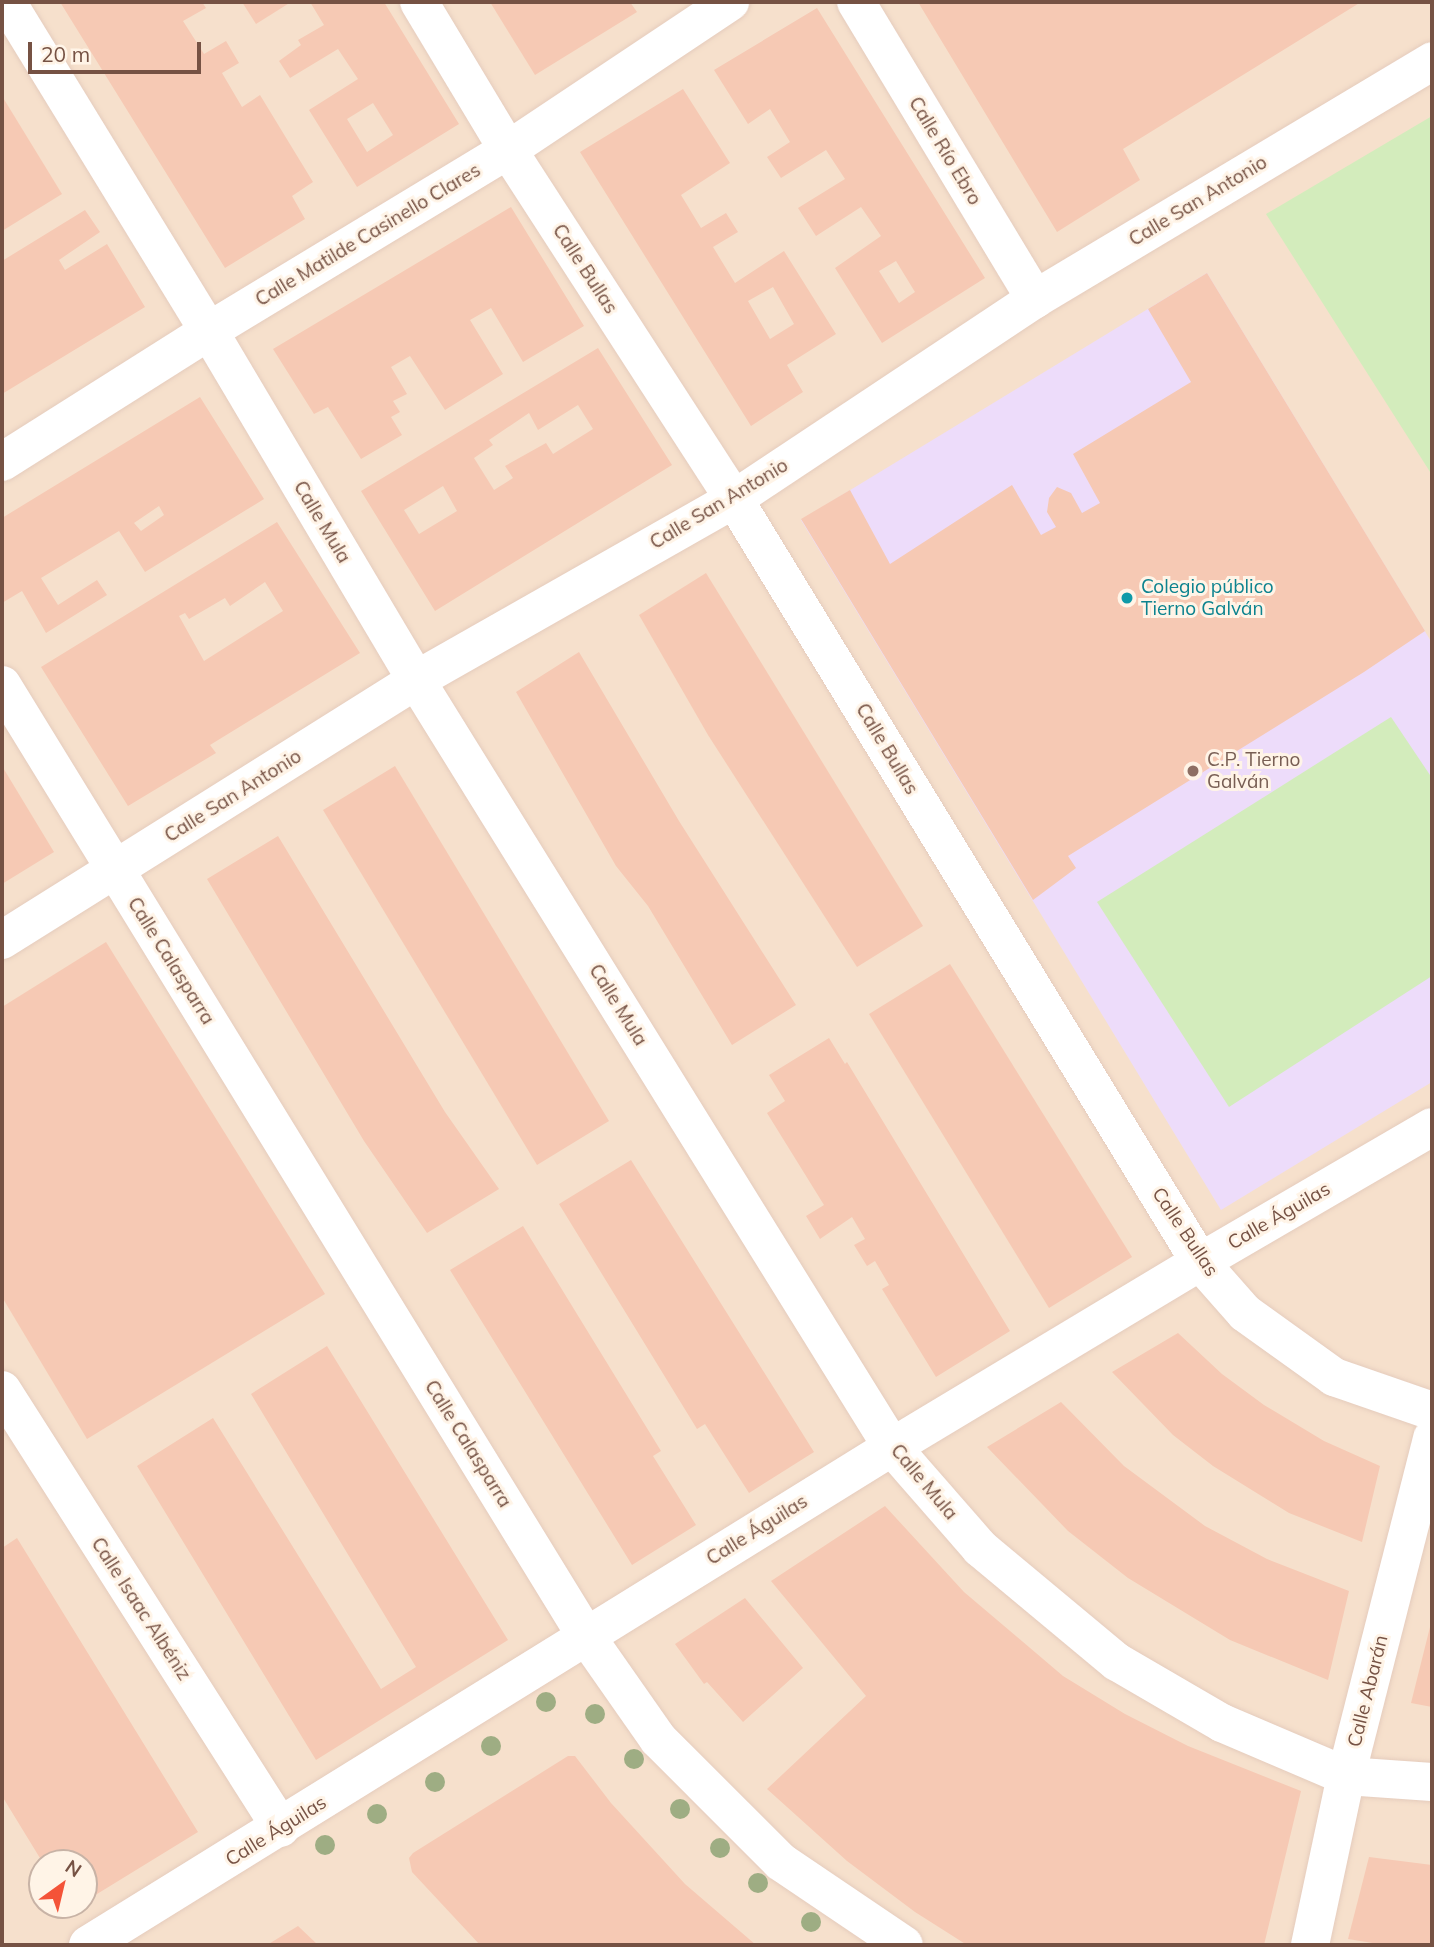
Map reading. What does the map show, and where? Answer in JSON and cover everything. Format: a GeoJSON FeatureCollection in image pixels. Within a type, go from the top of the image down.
{"type":"FeatureCollection","features":[{"type":"Feature","properties":{"kind":"street","name":"Calle Mula"},"geometry":{"type":"LineString","coordinates":[[7,2],[209,331],[416,680],[892,1447],[981,1548],[1118,1661],[1222,1723],[1346,1776],[1432,1783]]}},
{"type":"Feature","properties":{"kind":"street","name":"Calle Bullas"},"geometry":{"type":"LineString","coordinates":[[419,2],[508,150],[734,499],[1200,1262],[1245,1313],[1334,1377],[1432,1411]]}},
{"type":"Feature","properties":{"kind":"street","name":"Calle Matilde Casinello Clares"},"geometry":{"type":"LineString","coordinates":[[2,462],[209,331],[508,150],[730,2]]}},
{"type":"Feature","properties":{"kind":"street","name":"Calle Río Ebro"},"geometry":{"type":"LineString","coordinates":[[856,2],[1035,299]]}},
{"type":"Feature","properties":{"kind":"street","name":"Calle San Antonio"},"geometry":{"type":"LineString","coordinates":[[2,940],[416,680],[734,499],[1035,299],[1432,61]]}},
{"type":"Feature","properties":{"kind":"street","name":"Calle Calasparra"},"geometry":{"type":"LineString","coordinates":[[2,685],[586,1636],[659,1739],[781,1862],[904,1945]]}},
{"type":"Feature","properties":{"kind":"street","name":"Calle Águilas"},"geometry":{"type":"LineString","coordinates":[[89,1945],[892,1447],[1200,1262],[1432,1127]]}},
{"type":"Feature","properties":{"kind":"street","name":"Calle Isaac Albéniz"},"geometry":{"type":"LineString","coordinates":[[2,1390],[281,1828]]}},
{"type":"Feature","properties":{"kind":"street","name":"Calle Abarán"},"geometry":{"type":"LineString","coordinates":[[1310,1945],[1346,1776],[1432,1438]]}},
{"type":"Feature","properties":{"kind":"shaded area"},"geometry":{"type":"Polygon","coordinates":[[[2,2],[1432,2],[1432,1945],[2,1945],[2,2]]]}},
{"type":"Feature","properties":{"kind":"shaded area","name":"C.P. Tierno Galván"},"geometry":{"type":"Polygon","coordinates":[[[1207,273],[1432,643],[1432,1082],[1221,1210],[801,520],[1207,273]]]}},
{"type":"Feature","properties":{"kind":"green space"},"geometry":{"type":"Polygon","coordinates":[[[1432,116],[1432,475],[1266,214],[1432,116]]]}},
{"type":"Feature","properties":{"kind":"green space"},"geometry":{"type":"Polygon","coordinates":[[[1391,717],[1432,778],[1432,976],[1229,1107],[1097,902],[1391,717]]]}},
{"type":"Feature","properties":{"kind":"building"},"geometry":{"type":"Polygon","coordinates":[[[60,2],[202,2],[206,8],[183,21],[204,54],[226,41],[239,63],[222,73],[242,107],[260,95],[313,182],[292,196],[305,219],[225,268],[60,2]]]}},
{"type":"Feature","properties":{"kind":"building"},"geometry":{"type":"Polygon","coordinates":[[[242,2],[291,2],[256,24],[242,2]]]}},
{"type":"Feature","properties":{"kind":"building"},"geometry":{"type":"Polygon","coordinates":[[[310,2],[384,2],[459,124],[357,187],[309,110],[358,79],[338,49],[290,78],[279,61],[301,45],[298,40],[324,25],[310,2]],[[373,103],[347,119],[367,152],[393,135],[373,103]]]}},
{"type":"Feature","properties":{"kind":"building"},"geometry":{"type":"Polygon","coordinates":[[[490,2],[630,2],[637,12],[535,75],[490,2]]]}},
{"type":"Feature","properties":{"kind":"building"},"geometry":{"type":"Polygon","coordinates":[[[918,2],[1361,2],[1123,149],[1140,180],[1057,232],[918,2]]]}},
{"type":"Feature","properties":{"kind":"building"},"geometry":{"type":"Polygon","coordinates":[[[817,8],[985,278],[882,343],[835,268],[881,236],[861,207],[816,236],[798,208],[845,179],[826,150],[781,178],[767,157],[790,142],[770,109],[748,124],[714,70],[817,8]],[[896,261],[879,271],[899,303],[915,292],[896,261]]]}},
{"type":"Feature","properties":{"kind":"building"},"geometry":{"type":"Polygon","coordinates":[[[683,89],[730,163],[681,195],[701,228],[726,213],[738,232],[713,247],[735,283],[784,251],[836,334],[787,365],[803,392],[751,426],[580,152],[683,89]],[[773,287],[748,301],[770,339],[794,324],[773,287]]]}},
{"type":"Feature","properties":{"kind":"building"},"geometry":{"type":"Polygon","coordinates":[[[2,96],[62,194],[2,231],[2,96]]]}},
{"type":"Feature","properties":{"kind":"building"},"geometry":{"type":"Polygon","coordinates":[[[511,207],[584,326],[523,362],[491,308],[470,320],[503,374],[445,410],[410,356],[391,367],[407,394],[393,401],[400,412],[391,417],[402,435],[361,459],[328,407],[314,414],[273,349],[511,207]]]}},
{"type":"Feature","properties":{"kind":"building"},"geometry":{"type":"Polygon","coordinates":[[[85,210],[100,232],[59,260],[65,270],[107,244],[145,307],[2,394],[2,261],[85,210]]]}},
{"type":"Feature","properties":{"kind":"building","name":"Colegio público Tierno Galván"},"geometry":{"type":"Polygon","coordinates":[[[1207,273],[1425,631],[1364,672],[1068,856],[1076,868],[1033,900],[801,519],[850,490],[890,564],[1012,485],[1041,535],[1056,527],[1047,512],[1049,498],[1057,487],[1071,493],[1082,513],[1100,503],[1073,454],[1191,382],[1148,309],[1207,273]]]}},
{"type":"Feature","properties":{"kind":"building"},"geometry":{"type":"Polygon","coordinates":[[[598,348],[672,465],[435,611],[361,491],[598,348]],[[578,405],[538,430],[529,413],[489,440],[493,445],[474,458],[494,490],[513,478],[505,466],[546,443],[553,454],[593,429],[578,405]],[[443,486],[404,510],[419,534],[457,511],[443,486]]]}},
{"type":"Feature","properties":{"kind":"building"},"geometry":{"type":"Polygon","coordinates":[[[200,397],[264,499],[145,572],[119,531],[41,578],[58,605],[97,580],[107,595],[46,633],[22,591],[2,603],[2,518],[200,397]],[[159,506],[134,523],[141,531],[164,515],[159,506]]]}},
{"type":"Feature","properties":{"kind":"building"},"geometry":{"type":"Polygon","coordinates":[[[277,522],[360,653],[210,745],[216,753],[128,806],[41,667],[277,522]],[[265,582],[230,606],[225,598],[189,619],[185,613],[179,616],[204,661],[283,611],[265,582]]]}},
{"type":"Feature","properties":{"kind":"building"},"geometry":{"type":"Polygon","coordinates":[[[706,573],[923,926],[857,967],[708,735],[639,615],[706,573]]]}},
{"type":"Feature","properties":{"kind":"building"},"geometry":{"type":"Polygon","coordinates":[[[579,652],[679,821],[796,1005],[732,1045],[648,906],[616,866],[516,692],[579,652]]]}},
{"type":"Feature","properties":{"kind":"building"},"geometry":{"type":"Polygon","coordinates":[[[2,766],[54,852],[2,884],[2,766]]]}},
{"type":"Feature","properties":{"kind":"building"},"geometry":{"type":"Polygon","coordinates":[[[395,766],[609,1121],[537,1165],[323,810],[395,766]]]}},
{"type":"Feature","properties":{"kind":"building"},"geometry":{"type":"Polygon","coordinates":[[[278,836],[445,1112],[499,1189],[427,1233],[364,1141],[207,879],[278,836]]]}},
{"type":"Feature","properties":{"kind":"building"},"geometry":{"type":"Polygon","coordinates":[[[106,942],[325,1294],[87,1439],[2,1297],[2,1007],[106,942]]]}},
{"type":"Feature","properties":{"kind":"building"},"geometry":{"type":"Polygon","coordinates":[[[950,964],[1132,1257],[1049,1308],[869,1014],[950,964]]]}},
{"type":"Feature","properties":{"kind":"building"},"geometry":{"type":"Polygon","coordinates":[[[829,1038],[845,1064],[847,1062],[1010,1331],[936,1377],[882,1289],[889,1285],[875,1261],[867,1266],[854,1245],[865,1239],[852,1217],[820,1239],[806,1216],[824,1205],[767,1113],[785,1101],[769,1075],[829,1038]]]}},
{"type":"Feature","properties":{"kind":"building"},"geometry":{"type":"Polygon","coordinates":[[[631,1160],[814,1452],[749,1493],[705,1424],[697,1429],[559,1204],[631,1160]]]}},
{"type":"Feature","properties":{"kind":"building"},"geometry":{"type":"Polygon","coordinates":[[[523,1226],[661,1451],[653,1456],[696,1525],[632,1565],[450,1270],[523,1226]]]}},
{"type":"Feature","properties":{"kind":"building"},"geometry":{"type":"Polygon","coordinates":[[[1178,1333],[1222,1374],[1264,1405],[1324,1441],[1380,1466],[1362,1542],[1289,1513],[1213,1466],[1173,1435],[1112,1372],[1178,1333]]]}},
{"type":"Feature","properties":{"kind":"building"},"geometry":{"type":"Polygon","coordinates":[[[327,1346],[508,1640],[316,1760],[137,1466],[213,1418],[381,1689],[416,1667],[251,1394],[327,1346]]]}},
{"type":"Feature","properties":{"kind":"building"},"geometry":{"type":"Polygon","coordinates":[[[1061,1402],[1124,1466],[1205,1526],[1267,1559],[1349,1591],[1328,1680],[1230,1640],[1128,1578],[1068,1531],[987,1447],[1061,1402]]]}},
{"type":"Feature","properties":{"kind":"building"},"geometry":{"type":"Polygon","coordinates":[[[885,1506],[964,1592],[1063,1676],[1125,1714],[1188,1746],[1301,1791],[1264,1945],[967,1945],[915,1912],[847,1861],[767,1789],[866,1696],[771,1581],[885,1506]]]}},
{"type":"Feature","properties":{"kind":"building"},"geometry":{"type":"Polygon","coordinates":[[[17,1538],[198,1832],[98,1893],[98,1849],[34,1849],[2,1796],[2,1548],[17,1538]]]}},
{"type":"Feature","properties":{"kind":"building"},"geometry":{"type":"Polygon","coordinates":[[[745,1598],[803,1668],[743,1722],[707,1682],[704,1684],[675,1644],[745,1598]]]}},
{"type":"Feature","properties":{"kind":"building"},"geometry":{"type":"Polygon","coordinates":[[[1432,1624],[1432,1707],[1411,1703],[1432,1624]]]}},
{"type":"Feature","properties":{"kind":"building"},"geometry":{"type":"Polygon","coordinates":[[[568,1756],[575,1756],[611,1803],[685,1884],[756,1945],[480,1945],[412,1872],[409,1858],[568,1756]]]}},
{"type":"Feature","properties":{"kind":"building"},"geometry":{"type":"Polygon","coordinates":[[[1369,1857],[1432,1865],[1432,1945],[1385,1945],[1348,1939],[1369,1857]]]}},
{"type":"Feature","properties":{"kind":"building"},"geometry":{"type":"Polygon","coordinates":[[[298,1926],[318,1945],[267,1945],[298,1926]]]}},
{"type":"Feature","properties":{"kind":"place","name":"Colegio público Tierno Galván"},"geometry":{"type":"Point","coordinates":[1127,598]}},
{"type":"Feature","properties":{"kind":"place","name":"C.P. Tierno Galván"},"geometry":{"type":"Point","coordinates":[1193,771]}}]}
